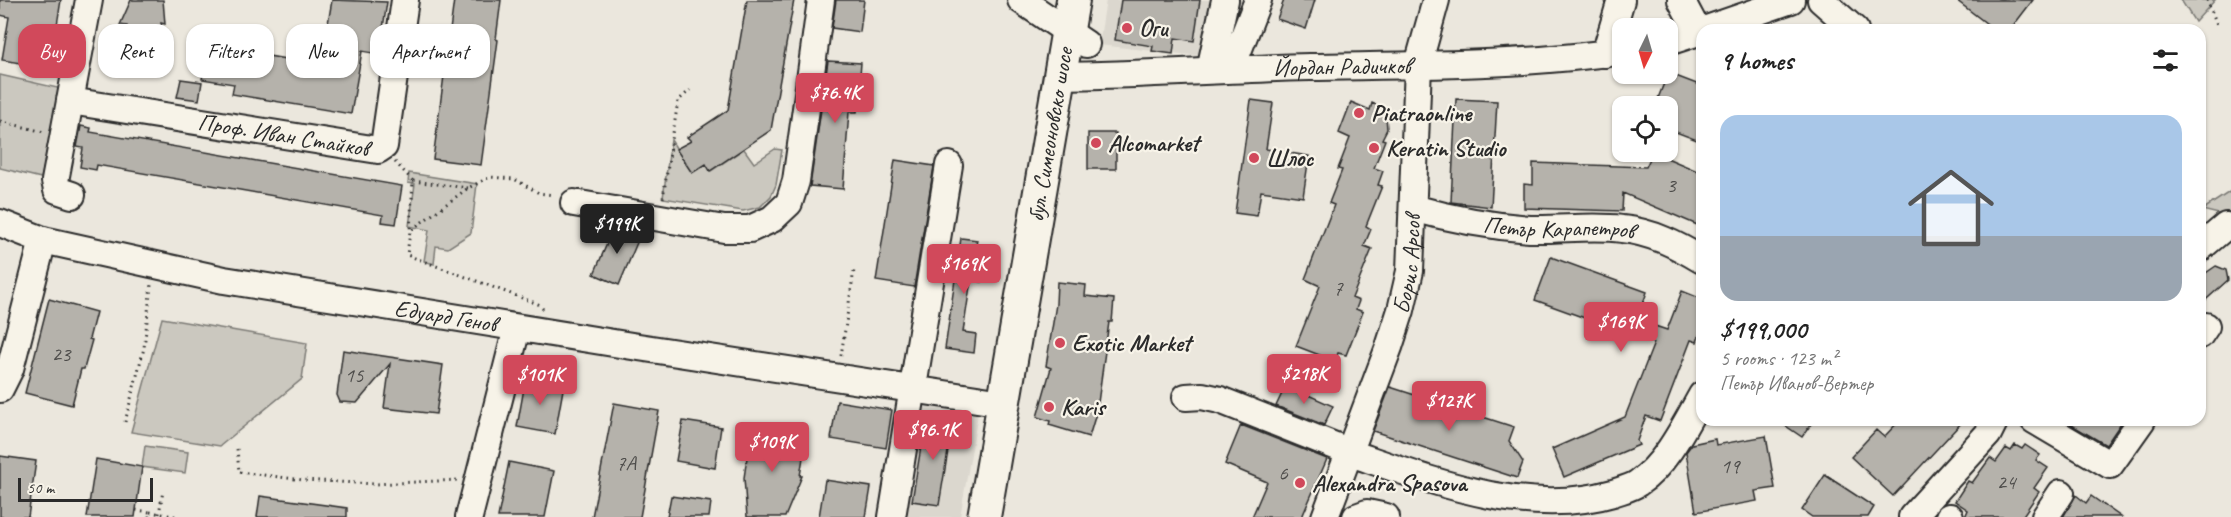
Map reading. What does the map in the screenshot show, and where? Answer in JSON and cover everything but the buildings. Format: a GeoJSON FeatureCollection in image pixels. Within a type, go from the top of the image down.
{"type":"FeatureCollection","features":[{"type":"Feature","properties":{"kind":"main road","name":"бул. Симеоновско шосе"},"geometry":{"type":"LineString","coordinates":[[1073,0],[1077,38]]}},
{"type":"Feature","properties":{"kind":"main road","name":"бул. Симеоновско шосе"},"geometry":{"type":"LineString","coordinates":[[984,517],[1003,403],[1077,38],[1093,0]]}},
{"type":"Feature","properties":{"kind":"main road","name":"бул. Симеоновско шосе"},"geometry":{"type":"LineString","coordinates":[[1004,517],[1070,76]]}},
{"type":"Feature","properties":{"kind":"street"},"geometry":{"type":"LineString","coordinates":[[72,195],[60,192],[55,185],[89,0]]}},
{"type":"Feature","properties":{"kind":"street","name":"Проф. Иван Стайков"},"geometry":{"type":"LineString","coordinates":[[70,101],[378,150],[384,146],[405,0]]}},
{"type":"Feature","properties":{"kind":"street"},"geometry":{"type":"LineString","coordinates":[[574,203],[724,229],[750,229],[772,219],[789,202],[796,181],[821,0]]}},
{"type":"Feature","properties":{"kind":"street"},"geometry":{"type":"LineString","coordinates":[[1021,0],[1077,38]]}},
{"type":"Feature","properties":{"kind":"street"},"geometry":{"type":"LineString","coordinates":[[1221,70],[1225,0]]}},
{"type":"Feature","properties":{"kind":"street"},"geometry":{"type":"LineString","coordinates":[[1221,70],[1258,0]]}},
{"type":"Feature","properties":{"kind":"street","name":"Борис Арсов"},"geometry":{"type":"LineString","coordinates":[[1325,517],[1356,454],[1401,310],[1410,271],[1418,64],[1436,0]]}},
{"type":"Feature","properties":{"kind":"street"},"geometry":{"type":"LineString","coordinates":[[1619,18],[1621,0]]}},
{"type":"Feature","properties":{"kind":"street"},"geometry":{"type":"LineString","coordinates":[[1681,0],[1696,24]]}},
{"type":"Feature","properties":{"kind":"street"},"geometry":{"type":"LineString","coordinates":[[1721,24],[1791,0]]}},
{"type":"Feature","properties":{"kind":"street"},"geometry":{"type":"LineString","coordinates":[[1821,0],[1848,24]]}},
{"type":"Feature","properties":{"kind":"street"},"geometry":{"type":"LineString","coordinates":[[1678,39],[1696,33]]}},
{"type":"Feature","properties":{"kind":"street","name":"Йордан Радичков"},"geometry":{"type":"LineString","coordinates":[[1070,76],[1418,64],[1496,64],[1612,53]]}},
{"type":"Feature","properties":{"kind":"street"},"geometry":{"type":"LineString","coordinates":[[892,517],[949,165]]}},
{"type":"Feature","properties":{"kind":"street","name":"Петър Карапетров"},"geometry":{"type":"LineString","coordinates":[[1413,208],[1459,221],[1492,226],[1545,230],[1622,229],[1652,235],[1674,243],[1696,256]]}},
{"type":"Feature","properties":{"kind":"street"},"geometry":{"type":"LineString","coordinates":[[2206,221],[2226,226],[2206,243]]}},
{"type":"Feature","properties":{"kind":"street","name":"Едуард Генов"},"geometry":{"type":"LineString","coordinates":[[0,223],[43,240],[224,280],[1003,403]]}},
{"type":"Feature","properties":{"kind":"street"},"geometry":{"type":"LineString","coordinates":[[0,389],[10,369],[43,240]]}},
{"type":"Feature","properties":{"kind":"street"},"geometry":{"type":"LineString","coordinates":[[469,517],[517,328]]}},
{"type":"Feature","properties":{"kind":"street"},"geometry":{"type":"LineString","coordinates":[[1186,397],[1202,396],[1220,400],[1356,454],[1461,491],[1511,502],[1547,506],[1596,500],[1638,483],[1667,453],[1696,405]]}},
{"type":"Feature","properties":{"kind":"street"},"geometry":{"type":"LineString","coordinates":[[1912,517],[1997,426]]}},
{"type":"Feature","properties":{"kind":"street"},"geometry":{"type":"LineString","coordinates":[[2044,426],[2110,465],[2138,426]]}},
{"type":"Feature","properties":{"kind":"street"},"geometry":{"type":"LineString","coordinates":[[2045,517],[2061,493]]}},
{"type":"Feature","properties":{"kind":"street"},"geometry":{"type":"LineString","coordinates":[[1356,517],[1367,513],[1386,517]]}},
{"type":"Feature","properties":{"kind":"path"},"geometry":{"type":"LineString","coordinates":[[2207,0],[2218,27]]}},
{"type":"Feature","properties":{"kind":"path"},"geometry":{"type":"LineString","coordinates":[[660,218],[678,100],[690,90]]}},
{"type":"Feature","properties":{"kind":"path"},"geometry":{"type":"LineString","coordinates":[[0,122],[63,136]]}},
{"type":"Feature","properties":{"kind":"path"},"geometry":{"type":"LineString","coordinates":[[381,148],[413,182],[468,188]]}},
{"type":"Feature","properties":{"kind":"path"},"geometry":{"type":"LineString","coordinates":[[410,231],[468,188],[490,177],[514,179],[539,192],[556,195],[574,203]]}},
{"type":"Feature","properties":{"kind":"path"},"geometry":{"type":"LineString","coordinates":[[413,182],[407,255],[538,304],[545,315],[542,332]]}},
{"type":"Feature","properties":{"kind":"path"},"geometry":{"type":"LineString","coordinates":[[125,422],[144,348],[153,265]]}},
{"type":"Feature","properties":{"kind":"path"},"geometry":{"type":"LineString","coordinates":[[837,378],[854,270]]}},
{"type":"Feature","properties":{"kind":"path"},"geometry":{"type":"LineString","coordinates":[[237,449],[238,472],[292,479],[375,484],[449,481],[481,477]]}},
{"type":"Feature","properties":{"kind":"path"},"geometry":{"type":"LineString","coordinates":[[159,514],[163,491]]}},
{"type":"Feature","properties":{"kind":"path"},"geometry":{"type":"LineString","coordinates":[[136,510],[149,515],[179,517]]}},
{"type":"Feature","properties":{"kind":"shaded area"},"geometry":{"type":"Polygon","coordinates":[[[1106,0],[1255,0],[1227,59],[1099,45],[1106,0]]]}},
{"type":"Feature","properties":{"kind":"shaded area"},"geometry":{"type":"Polygon","coordinates":[[[2181,0],[2215,0],[2195,22],[2181,0]]]}},
{"type":"Feature","properties":{"kind":"shaded area"},"geometry":{"type":"Polygon","coordinates":[[[0,75],[62,89],[41,178],[0,168],[0,75]]]}},
{"type":"Feature","properties":{"kind":"shaded area"},"geometry":{"type":"Polygon","coordinates":[[[671,140],[692,173],[706,164],[711,171],[744,149],[754,163],[775,149],[782,150],[776,185],[771,196],[760,207],[743,211],[663,198],[671,140]]]}},
{"type":"Feature","properties":{"kind":"shaded area"},"geometry":{"type":"Polygon","coordinates":[[[409,173],[477,184],[471,233],[448,248],[436,246],[434,264],[424,261],[429,230],[409,226],[415,184],[408,183],[409,173]]]}},
{"type":"Feature","properties":{"kind":"shaded area"},"geometry":{"type":"Polygon","coordinates":[[[2231,191],[2231,217],[2206,211],[2206,207],[2231,191]]]}},
{"type":"Feature","properties":{"kind":"shaded area"},"geometry":{"type":"Polygon","coordinates":[[[162,318],[307,343],[302,379],[220,446],[131,432],[162,318]]]}},
{"type":"Feature","properties":{"kind":"shaded area"},"geometry":{"type":"Polygon","coordinates":[[[923,405],[978,414],[960,517],[903,517],[923,405]]]}},
{"type":"Feature","properties":{"kind":"shaded area"},"geometry":{"type":"Polygon","coordinates":[[[145,446],[188,452],[185,473],[142,467],[145,446]]]}},
{"type":"Feature","properties":{"kind":"place","name":"Оги"},"geometry":{"type":"Point","coordinates":[1127,28]}},
{"type":"Feature","properties":{"kind":"place","name":"Piatraonline"},"geometry":{"type":"Point","coordinates":[1359,113]}},
{"type":"Feature","properties":{"kind":"place","name":"Alcomarket"},"geometry":{"type":"Point","coordinates":[1096,143]}},
{"type":"Feature","properties":{"kind":"place","name":"Keratin Studio"},"geometry":{"type":"Point","coordinates":[1374,148]}},
{"type":"Feature","properties":{"kind":"place","name":"Шлос"},"geometry":{"type":"Point","coordinates":[1254,158]}},
{"type":"Feature","properties":{"kind":"place","name":"Exotic Market"},"geometry":{"type":"Point","coordinates":[1060,343]}},
{"type":"Feature","properties":{"kind":"place","name":"Karis"},"geometry":{"type":"Point","coordinates":[1049,407]}},
{"type":"Feature","properties":{"kind":"place","name":"Alexandra Spasova"},"geometry":{"type":"Point","coordinates":[1300,483]}}]}
